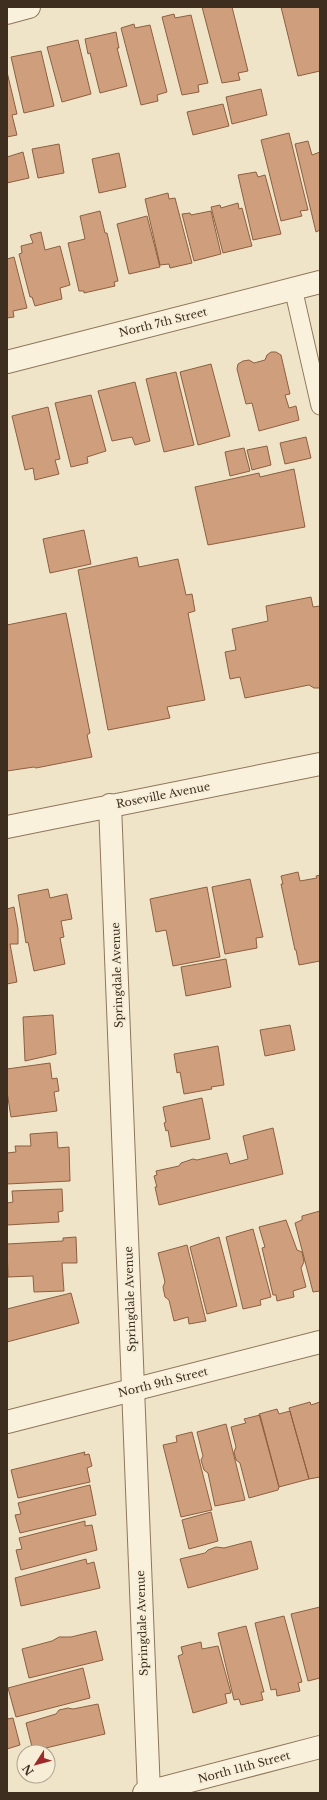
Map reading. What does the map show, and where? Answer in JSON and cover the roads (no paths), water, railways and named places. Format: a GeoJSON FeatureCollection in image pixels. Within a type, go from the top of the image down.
{"type":"FeatureCollection","features":[{"type":"Feature","properties":{"kind":"street"},"geometry":{"type":"LineString","coordinates":[[7,13],[29,7]]}},
{"type":"Feature","properties":{"kind":"street","name":"North 7th Street"},"geometry":{"type":"LineString","coordinates":[[7,362],[320,282]]}},
{"type":"Feature","properties":{"kind":"street","name":"Roseville Avenue"},"geometry":{"type":"LineString","coordinates":[[7,827],[110,805],[320,764]]}},
{"type":"Feature","properties":{"kind":"street","name":"Springdale Avenue"},"geometry":{"type":"LineString","coordinates":[[110,805],[147,1793]]}},
{"type":"Feature","properties":{"kind":"street","name":"North 9th Street"},"geometry":{"type":"LineString","coordinates":[[7,1422],[320,1342]]}},
{"type":"Feature","properties":{"kind":"street","name":"North 11th Street"},"geometry":{"type":"LineString","coordinates":[[147,1793],[320,1747]]}},
{"type":"Feature","properties":{"kind":"lane"},"geometry":{"type":"LineString","coordinates":[[293,288],[320,406]]}}]}
